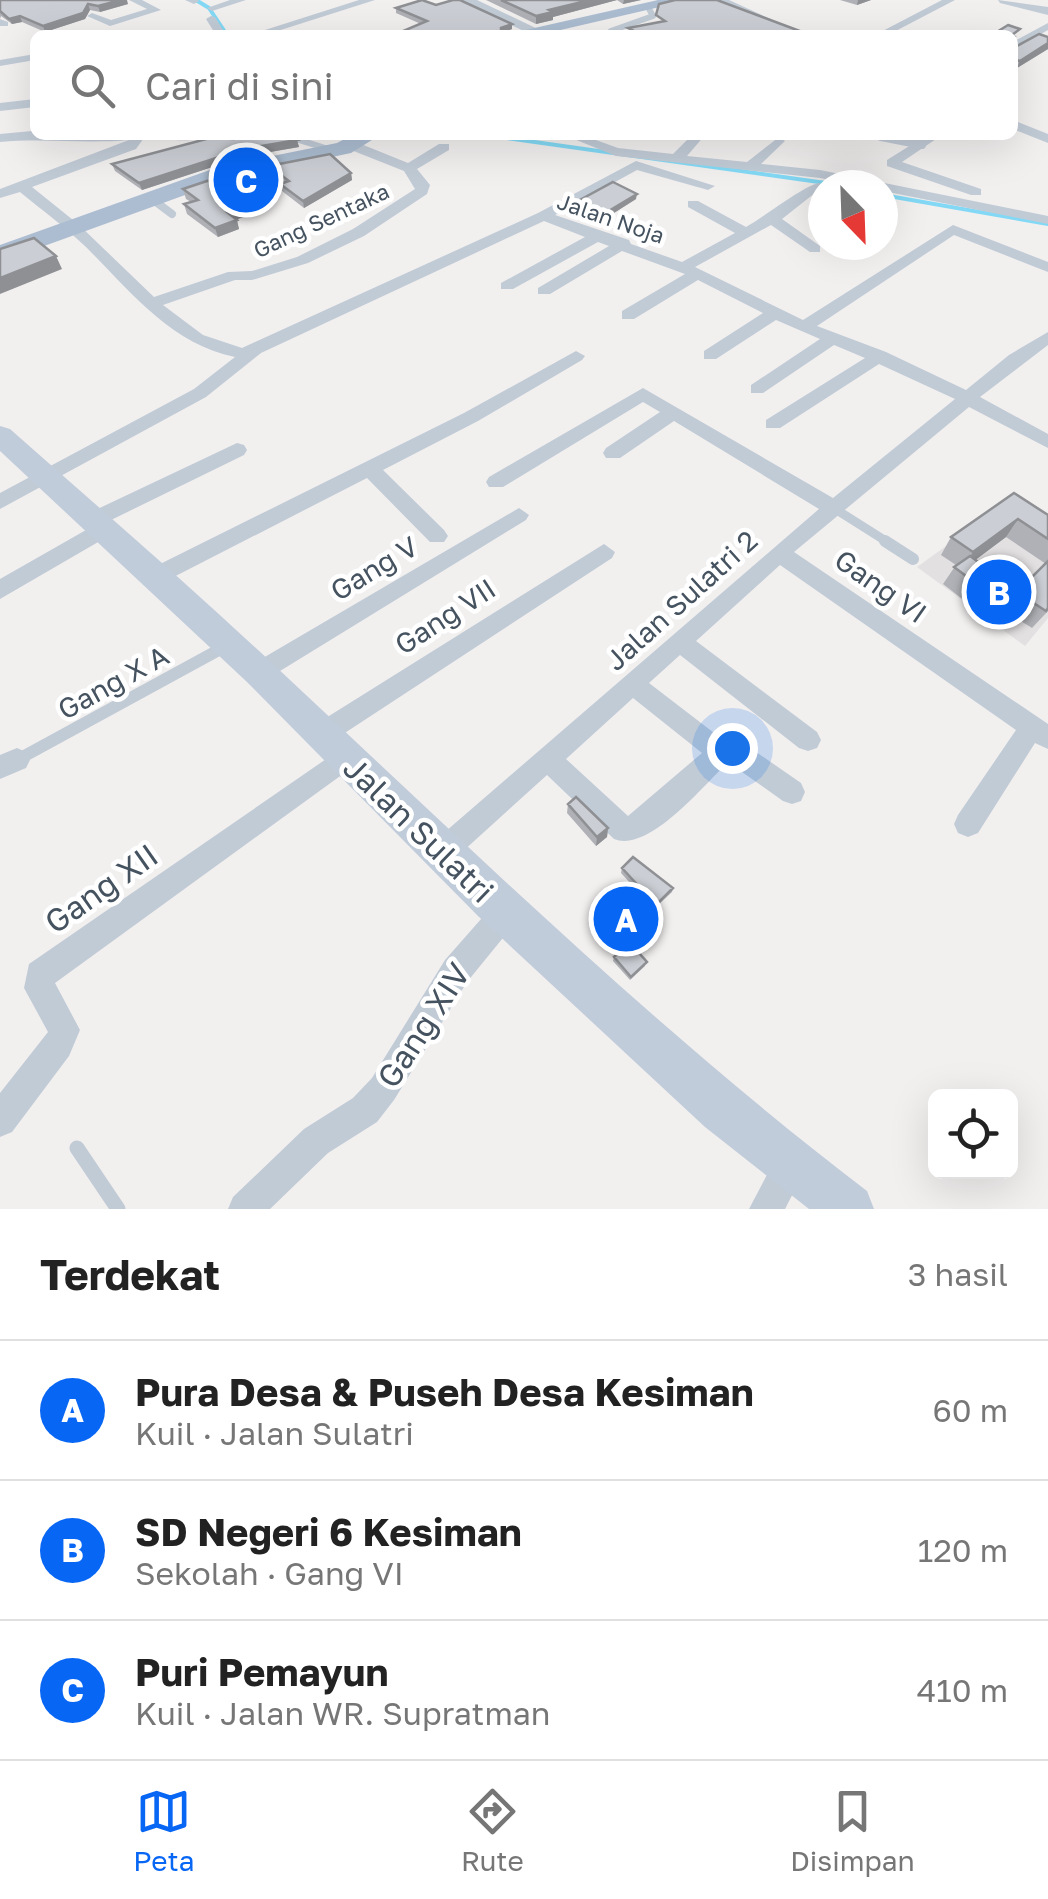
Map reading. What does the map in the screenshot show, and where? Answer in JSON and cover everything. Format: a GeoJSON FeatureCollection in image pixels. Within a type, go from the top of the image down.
{"type":"FeatureCollection","features":[{"type":"Feature","properties":{"kind":"main road"},"geometry":{"type":"LineString","coordinates":[[535,30],[682,0]]}},
{"type":"Feature","properties":{"kind":"main road"},"geometry":{"type":"LineString","coordinates":[[0,254],[235,170],[351,143]]}},
{"type":"Feature","properties":{"kind":"main road","name":"Jalan Sulatri"},"geometry":{"type":"LineString","coordinates":[[1,438],[260,672],[441,853],[722,1110],[849,1209]]}},
{"type":"Feature","properties":{"kind":"street"},"geometry":{"type":"LineString","coordinates":[[140,2],[163,0]]}},
{"type":"Feature","properties":{"kind":"street"},"geometry":{"type":"LineString","coordinates":[[218,30],[212,14],[241,0]]}},
{"type":"Feature","properties":{"kind":"street"},"geometry":{"type":"LineString","coordinates":[[340,0],[354,5]]}},
{"type":"Feature","properties":{"kind":"street"},"geometry":{"type":"LineString","coordinates":[[271,30],[370,0]]}},
{"type":"Feature","properties":{"kind":"street"},"geometry":{"type":"LineString","coordinates":[[466,0],[535,30]]}},
{"type":"Feature","properties":{"kind":"street"},"geometry":{"type":"LineString","coordinates":[[721,0],[789,30]]}},
{"type":"Feature","properties":{"kind":"street"},"geometry":{"type":"LineString","coordinates":[[890,30],[950,0]]}},
{"type":"Feature","properties":{"kind":"street"},"geometry":{"type":"LineString","coordinates":[[1005,0],[1048,11]]}},
{"type":"Feature","properties":{"kind":"street"},"geometry":{"type":"LineString","coordinates":[[92,16],[110,24],[156,10],[140,2]]}},
{"type":"Feature","properties":{"kind":"street"},"geometry":{"type":"LineString","coordinates":[[1018,44],[1048,26]]}},
{"type":"Feature","properties":{"kind":"street"},"geometry":{"type":"LineString","coordinates":[[0,63],[30,57]]}},
{"type":"Feature","properties":{"kind":"street"},"geometry":{"type":"LineString","coordinates":[[9,89],[10,126]]}},
{"type":"Feature","properties":{"kind":"street"},"geometry":{"type":"LineString","coordinates":[[1018,126],[1048,138]]}},
{"type":"Feature","properties":{"kind":"street"},"geometry":{"type":"LineString","coordinates":[[0,138],[30,135]]}},
{"type":"Feature","properties":{"kind":"street"},"geometry":{"type":"LineString","coordinates":[[0,194],[131,146],[136,140]]}},
{"type":"Feature","properties":{"kind":"street","name":"Gang Sentaka"},"geometry":{"type":"LineString","coordinates":[[150,304],[234,274],[245,278],[267,272],[385,219],[422,191],[424,185],[409,168],[351,143],[324,140]]}},
{"type":"Feature","properties":{"kind":"street"},"geometry":{"type":"LineString","coordinates":[[583,140],[611,151],[808,173]]}},
{"type":"Feature","properties":{"kind":"street"},"geometry":{"type":"LineString","coordinates":[[676,159],[695,140]]}},
{"type":"Feature","properties":{"kind":"street"},"geometry":{"type":"LineString","coordinates":[[748,168],[774,140]]}},
{"type":"Feature","properties":{"kind":"street"},"geometry":{"type":"LineString","coordinates":[[886,170],[928,140]]}},
{"type":"Feature","properties":{"kind":"street"},"geometry":{"type":"LineString","coordinates":[[409,168],[444,146]]}},
{"type":"Feature","properties":{"kind":"street"},"geometry":{"type":"LineString","coordinates":[[892,163],[972,199]]}},
{"type":"Feature","properties":{"kind":"street"},"geometry":{"type":"LineString","coordinates":[[543,216],[638,164],[708,186]]}},
{"type":"Feature","properties":{"kind":"street"},"geometry":{"type":"LineString","coordinates":[[972,199],[989,174]]}},
{"type":"Feature","properties":{"kind":"street"},"geometry":{"type":"LineString","coordinates":[[24,188],[73,227],[150,304],[231,360]]}},
{"type":"Feature","properties":{"kind":"street"},"geometry":{"type":"LineString","coordinates":[[898,190],[972,199],[1048,220]]}},
{"type":"Feature","properties":{"kind":"street"},"geometry":{"type":"LineString","coordinates":[[628,314],[745,233],[772,220],[808,192]]}},
{"type":"Feature","properties":{"kind":"street"},"geometry":{"type":"LineString","coordinates":[[694,204],[745,233]]}},
{"type":"Feature","properties":{"kind":"street","name":"Jalan Noja"},"geometry":{"type":"LineString","coordinates":[[0,502],[200,393],[231,360],[388,284],[543,216],[624,243],[690,271],[804,326],[880,356],[1046,439]]}},
{"type":"Feature","properties":{"kind":"street"},"geometry":{"type":"LineString","coordinates":[[772,220],[808,244]]}},
{"type":"Feature","properties":{"kind":"street"},"geometry":{"type":"LineString","coordinates":[[804,326],[953,229],[1048,268]]}},
{"type":"Feature","properties":{"kind":"street"},"geometry":{"type":"LineString","coordinates":[[508,286],[599,234]]}},
{"type":"Feature","properties":{"kind":"street"},"geometry":{"type":"LineString","coordinates":[[544,290],[624,243]]}},
{"type":"Feature","properties":{"kind":"street"},"geometry":{"type":"LineString","coordinates":[[710,355],[775,313]]}},
{"type":"Feature","properties":{"kind":"street","name":"Jalan Sulatri 2"},"geometry":{"type":"LineString","coordinates":[[441,853],[779,553],[1048,337]]}},
{"type":"Feature","properties":{"kind":"street"},"geometry":{"type":"LineString","coordinates":[[757,389],[832,338]]}},
{"type":"Feature","properties":{"kind":"street"},"geometry":{"type":"LineString","coordinates":[[154,577],[370,469],[576,356]]}},
{"type":"Feature","properties":{"kind":"street"},"geometry":{"type":"LineString","coordinates":[[773,424],[880,356]]}},
{"type":"Feature","properties":{"kind":"street"},"geometry":{"type":"LineString","coordinates":[[496,482],[640,395],[832,508]]}},
{"type":"Feature","properties":{"kind":"street"},"geometry":{"type":"LineString","coordinates":[[613,453],[674,412]]}},
{"type":"Feature","properties":{"kind":"street"},"geometry":{"type":"LineString","coordinates":[[0,590],[99,524],[237,450]]}},
{"type":"Feature","properties":{"kind":"street"},"geometry":{"type":"LineString","coordinates":[[370,469],[437,536]]}},
{"type":"Feature","properties":{"kind":"street","name":"Gang V"},"geometry":{"type":"LineString","coordinates":[[260,672],[519,515]]}},
{"type":"Feature","properties":{"kind":"street","name":"Gang VII"},"geometry":{"type":"LineString","coordinates":[[333,746],[604,552]]}},
{"type":"Feature","properties":{"kind":"street","name":"Gang VI"},"geometry":{"type":"LineString","coordinates":[[779,553],[1040,733]]}},
{"type":"Feature","properties":{"kind":"street"},"geometry":{"type":"LineString","coordinates":[[680,642],[808,740]]}},
{"type":"Feature","properties":{"kind":"street"},"geometry":{"type":"LineString","coordinates":[[633,684],[722,750],[740,755],[792,792]]}},
{"type":"Feature","properties":{"kind":"street"},"geometry":{"type":"LineString","coordinates":[[968,824],[1040,733]]}},
{"type":"Feature","properties":{"kind":"street","name":"Gang XII"},"geometry":{"type":"LineString","coordinates":[[0,1120],[58,1045],[64,1030],[39,988],[40,975],[333,746]]}},
{"type":"Feature","properties":{"kind":"street"},"geometry":{"type":"LineString","coordinates":[[547,758],[624,830],[642,825],[722,750]]}},
{"type":"Feature","properties":{"kind":"street","name":"Gang XIV"},"geometry":{"type":"LineString","coordinates":[[244,1209],[316,1140],[365,1110],[384,1089],[456,971],[506,912]]}},
{"type":"Feature","properties":{"kind":"street"},"geometry":{"type":"LineString","coordinates":[[766,1209],[792,1162]]}},
{"type":"Feature","properties":{"kind":"lane"},"geometry":{"type":"LineString","coordinates":[[614,30],[654,16],[648,7]]}},
{"type":"Feature","properties":{"kind":"lane"},"geometry":{"type":"LineString","coordinates":[[900,140],[922,144]]}},
{"type":"Feature","properties":{"kind":"lane"},"geometry":{"type":"LineString","coordinates":[[152,199],[172,214]]}},
{"type":"Feature","properties":{"kind":"lane"},"geometry":{"type":"LineString","coordinates":[[832,508],[913,559]]}},
{"type":"Feature","properties":{"kind":"lane","name":"Gang X A"},"geometry":{"type":"LineString","coordinates":[[9,763],[115,711],[229,644]]}},
{"type":"Feature","properties":{"kind":"lane"},"geometry":{"type":"LineString","coordinates":[[77,1148],[118,1209]]}},
{"type":"Feature","properties":{"kind":"shaded area"},"geometry":{"type":"Polygon","coordinates":[[[1000,507],[1048,539],[1048,618],[1025,646],[917,567],[1000,507]]]}},
{"type":"Feature","properties":{"kind":"building"},"geometry":{"type":"Polygon","coordinates":[[[0,0],[121,0],[98,6],[88,4],[83,13],[43,26],[20,16],[9,19],[0,11],[0,0]]]}},
{"type":"Feature","properties":{"kind":"building"},"geometry":{"type":"Polygon","coordinates":[[[422,0],[436,5],[460,0],[512,24],[501,30],[405,30],[427,21],[396,8],[422,0]]]}},
{"type":"Feature","properties":{"kind":"building"},"geometry":{"type":"Polygon","coordinates":[[[501,0],[590,0],[536,16],[501,0]]]}},
{"type":"Feature","properties":{"kind":"building"},"geometry":{"type":"Polygon","coordinates":[[[717,0],[797,30],[628,28],[665,21],[656,15],[659,4],[717,0]]]}},
{"type":"Feature","properties":{"kind":"building"},"geometry":{"type":"Polygon","coordinates":[[[1039,34],[1048,37],[1048,43],[1020,61],[1018,45],[1039,34]]]}},
{"type":"Feature","properties":{"kind":"building"},"geometry":{"type":"Polygon","coordinates":[[[202,140],[297,140],[244,149],[139,183],[112,164],[202,140]]]}},
{"type":"Feature","properties":{"kind":"building"},"geometry":{"type":"Polygon","coordinates":[[[330,154],[351,173],[303,201],[280,184],[289,181],[269,166],[330,154]]]}},
{"type":"Feature","properties":{"kind":"building"},"geometry":{"type":"Polygon","coordinates":[[[210,180],[246,206],[227,212],[237,220],[215,228],[184,204],[198,200],[183,189],[210,180]]]}},
{"type":"Feature","properties":{"kind":"building"},"geometry":{"type":"Polygon","coordinates":[[[613,182],[637,194],[607,212],[578,201],[613,182]]]}},
{"type":"Feature","properties":{"kind":"building"},"geometry":{"type":"Polygon","coordinates":[[[34,238],[56,256],[0,278],[0,249],[34,238]]]}},
{"type":"Feature","properties":{"kind":"building"},"geometry":{"type":"Polygon","coordinates":[[[1014,493],[1048,515],[1048,539],[1018,519],[973,552],[951,537],[1014,493]]]}},
{"type":"Feature","properties":{"kind":"building"},"geometry":{"type":"Polygon","coordinates":[[[970,556],[1018,591],[1048,561],[1046,611],[1029,600],[1013,611],[954,567],[970,556]]]}},
{"type":"Feature","properties":{"kind":"building"},"geometry":{"type":"Polygon","coordinates":[[[576,797],[608,828],[597,837],[568,804],[576,797]]]}},
{"type":"Feature","properties":{"kind":"building"},"geometry":{"type":"Polygon","coordinates":[[[633,857],[673,888],[656,905],[622,868],[633,857]]]}},
{"type":"Feature","properties":{"kind":"building"},"geometry":{"type":"Polygon","coordinates":[[[630,943],[647,962],[631,977],[614,957],[630,943]]]}},
{"type":"Feature","properties":{"kind":"waterway"},"geometry":{"type":"LineString","coordinates":[[196,0],[209,8],[224,30]]}},
{"type":"Feature","properties":{"kind":"waterway"},"geometry":{"type":"LineString","coordinates":[[520,140],[808,180]]}},
{"type":"Feature","properties":{"kind":"waterway"},"geometry":{"type":"LineString","coordinates":[[898,198],[1048,224]]}},
{"type":"Feature","properties":{"kind":"place","name":"Puri Pemayun"},"geometry":{"type":"Point","coordinates":[246,180]}},
{"type":"Feature","properties":{"kind":"place","name":"SD Negeri 6 Kesiman"},"geometry":{"type":"Point","coordinates":[999,592]}},
{"type":"Feature","properties":{"kind":"place","name":"Pura Desa & Puseh Desa Kesiman"},"geometry":{"type":"Point","coordinates":[626,919]}}]}
